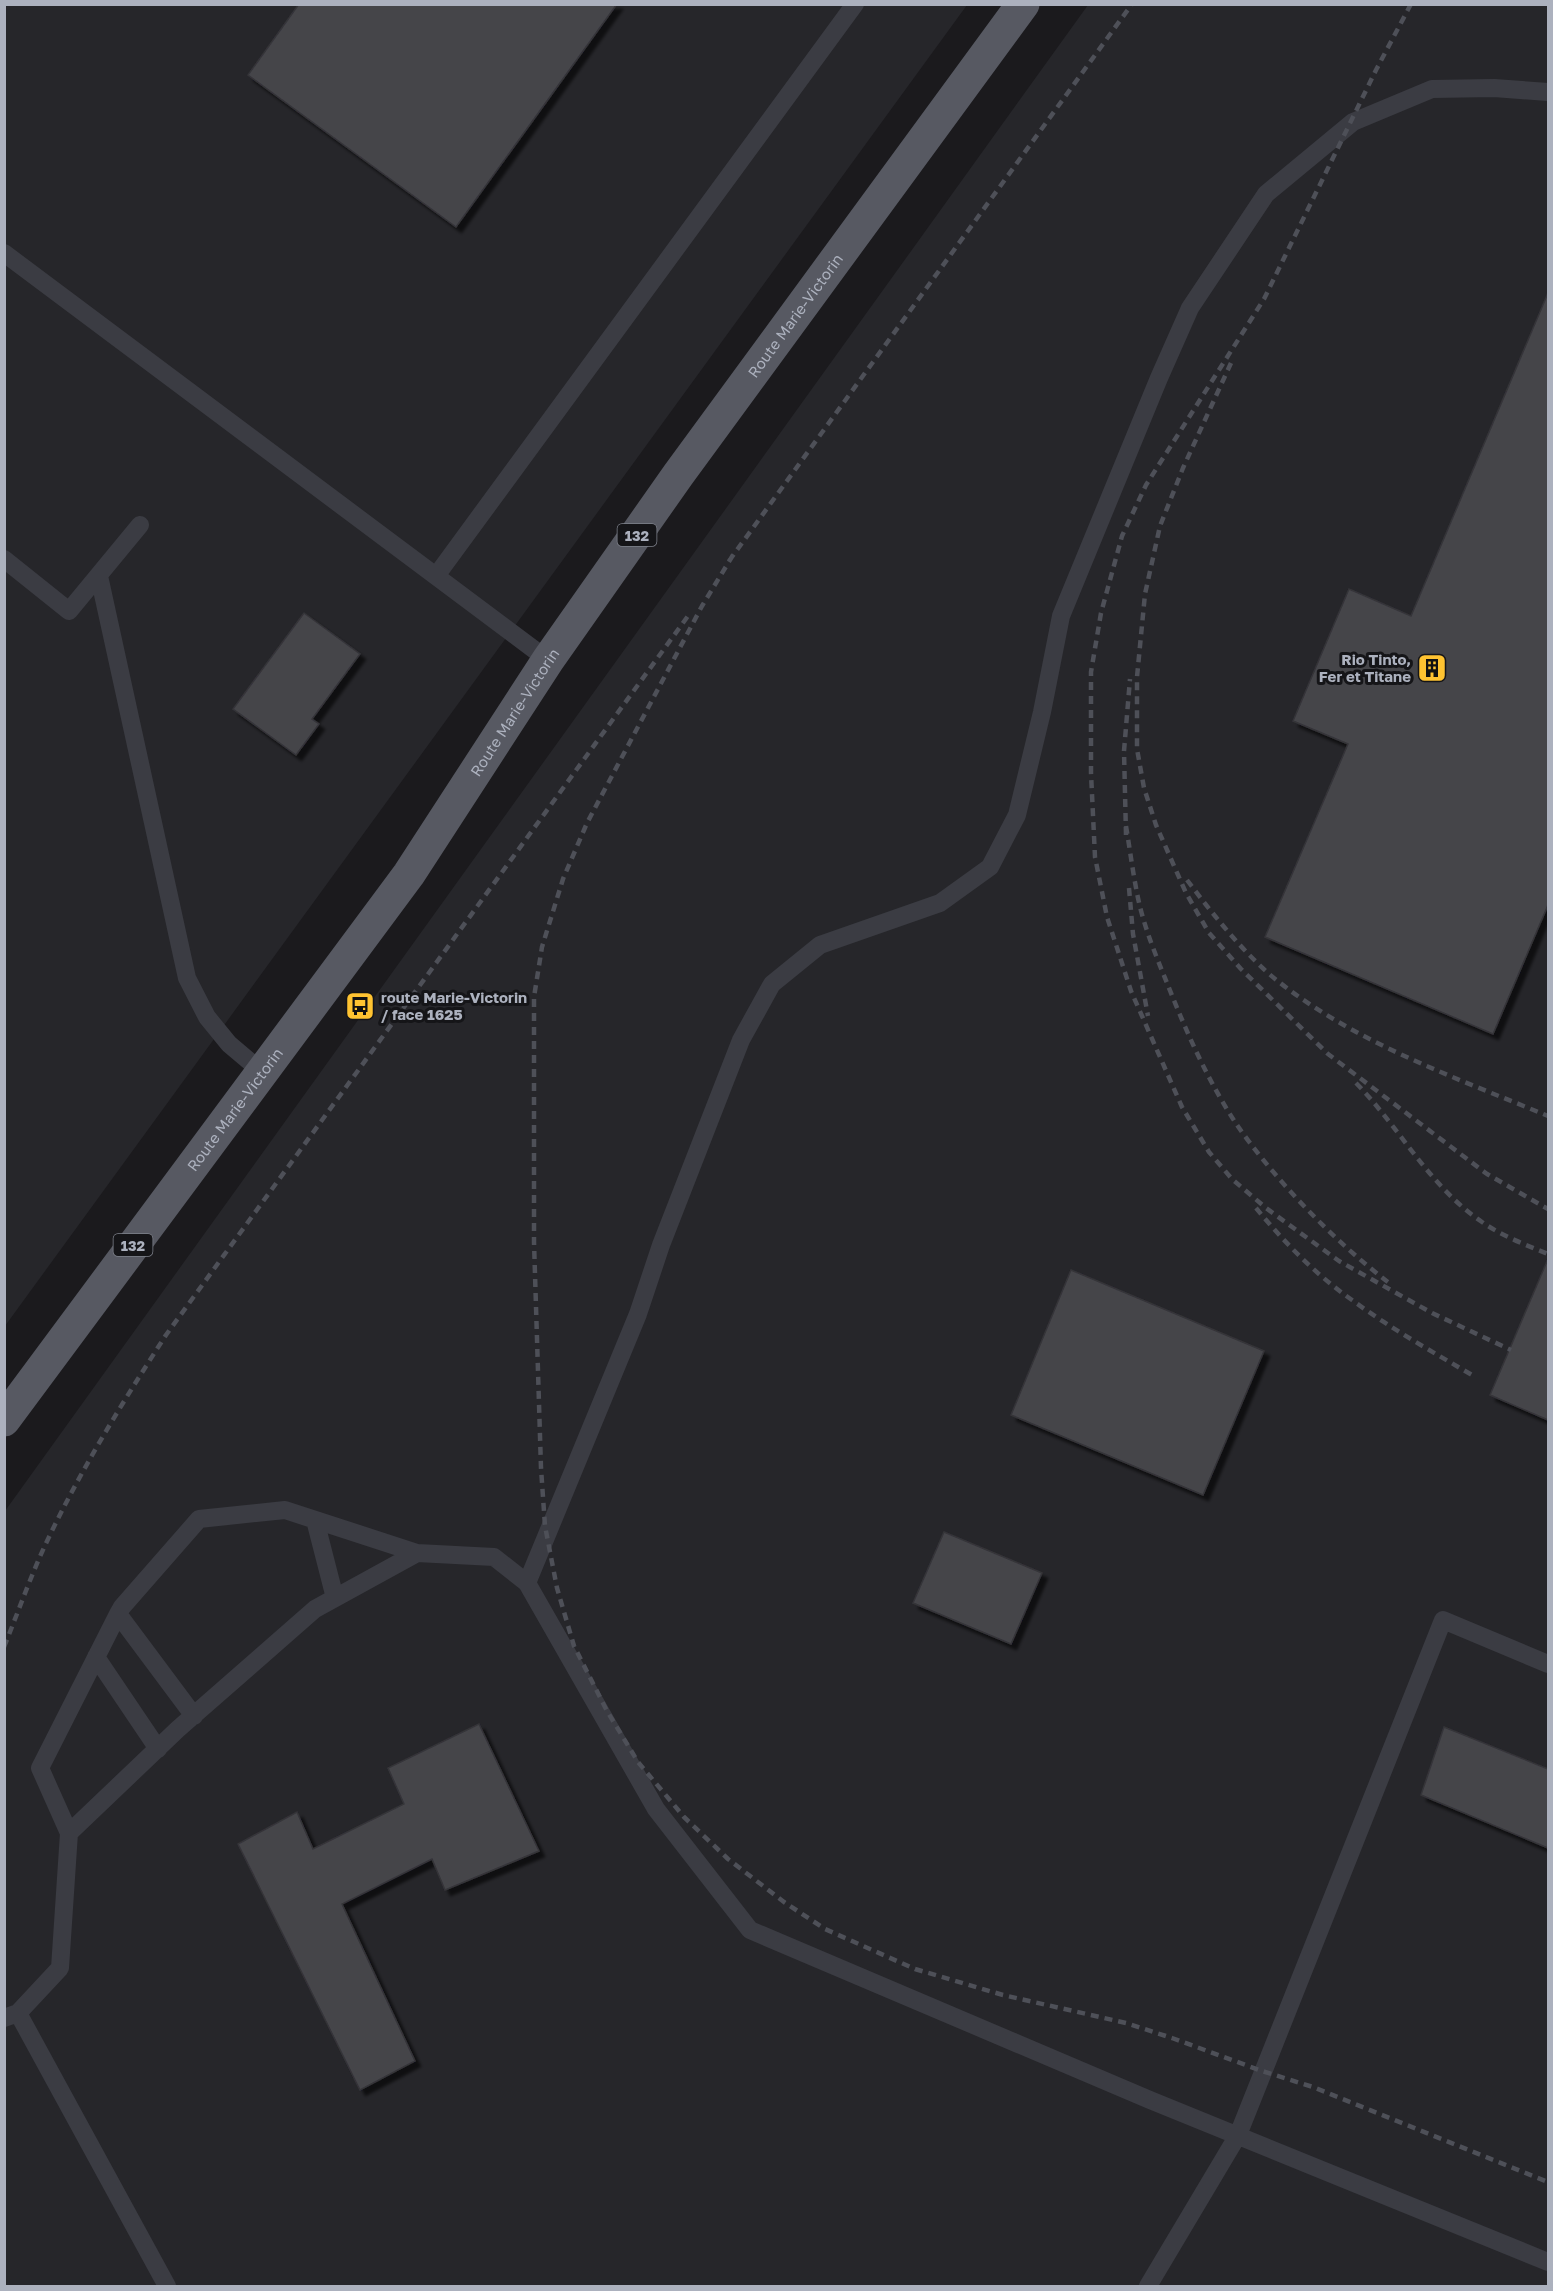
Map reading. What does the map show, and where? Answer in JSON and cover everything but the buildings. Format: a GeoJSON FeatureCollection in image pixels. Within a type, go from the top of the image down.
{"type":"FeatureCollection","features":[{"type":"Feature","properties":{"kind":"main road","name":"Route Marie-Victorin"},"geometry":{"type":"LineString","coordinates":[[4,1420],[409,874],[548,660],[678,475],[1023,4]]}},
{"type":"Feature","properties":{"kind":"lane"},"geometry":{"type":"LineString","coordinates":[[436,576],[855,4]]}},
{"type":"Feature","properties":{"kind":"lane"},"geometry":{"type":"LineString","coordinates":[[527,1583],[638,1314],[661,1245],[741,1040],[772,984],[820,945],[940,903],[990,867],[1017,815],[1042,712],[1061,616],[1190,308],[1266,194],[1353,122],[1432,89],[1494,88],[1548,92]]}},
{"type":"Feature","properties":{"kind":"lane"},"geometry":{"type":"LineString","coordinates":[[4,253],[548,660]]}},
{"type":"Feature","properties":{"kind":"lane"},"geometry":{"type":"LineString","coordinates":[[4,559],[69,612],[140,525]]}},
{"type":"Feature","properties":{"kind":"lane"},"geometry":{"type":"LineString","coordinates":[[99,576],[187,978],[207,1017],[230,1044],[261,1071]]}},
{"type":"Feature","properties":{"kind":"lane"},"geometry":{"type":"LineString","coordinates":[[167,2286],[11,2015],[60,1968],[69,1833],[40,1768],[117,1614],[199,1519],[285,1510],[417,1553],[494,1557],[527,1583],[656,1809],[750,1930],[1238,2135],[1548,2262]]}},
{"type":"Feature","properties":{"kind":"lane"},"geometry":{"type":"LineString","coordinates":[[315,1520],[335,1599]]}},
{"type":"Feature","properties":{"kind":"lane"},"geometry":{"type":"LineString","coordinates":[[69,1833],[194,1716],[315,1609],[417,1553]]}},
{"type":"Feature","properties":{"kind":"lane"},"geometry":{"type":"LineString","coordinates":[[117,1614],[194,1716]]}},
{"type":"Feature","properties":{"kind":"lane"},"geometry":{"type":"LineString","coordinates":[[1148,2286],[1238,2135],[1443,1620],[1548,1664]]}},
{"type":"Feature","properties":{"kind":"lane"},"geometry":{"type":"LineString","coordinates":[[96,1657],[158,1749]]}},
{"type":"Feature","properties":{"kind":"shaded area"},"geometry":{"type":"Polygon","coordinates":[[[5,5],[967,5],[5,1326],[5,5]]]}},
{"type":"Feature","properties":{"kind":"shaded area"},"geometry":{"type":"Polygon","coordinates":[[[1088,5],[1548,5],[1548,2286],[5,2286],[5,1511],[1088,5]]]}},
{"type":"Feature","properties":{"kind":"railway"},"geometry":{"type":"LineString","coordinates":[[729,561],[1132,4]]}},
{"type":"Feature","properties":{"kind":"railway"},"geometry":{"type":"LineString","coordinates":[[1411,4],[1376,70],[1264,299],[1146,485],[1122,536],[1101,613],[1091,672],[1091,773],[1095,857],[1107,917],[1131,991],[1182,1107],[1209,1152],[1232,1179],[1266,1208],[1339,1261],[1432,1313],[1511,1350]]}},
{"type":"Feature","properties":{"kind":"railway"},"geometry":{"type":"LineString","coordinates":[[1231,363],[1183,468],[1160,526],[1145,594],[1137,677],[1137,749],[1144,788],[1156,825],[1186,893],[1209,933],[1241,969],[1328,1054],[1487,1174],[1548,1209]]}},
{"type":"Feature","properties":{"kind":"railway"},"geometry":{"type":"LineString","coordinates":[[733,555],[702,606],[587,823],[563,879],[542,947],[534,997],[534,1242],[541,1468],[545,1526],[557,1588],[574,1646],[607,1711],[638,1762],[684,1817],[728,1859],[784,1902],[825,1929],[915,1969],[1003,1995],[1126,2023],[1313,2087],[1548,2182]]}},
{"type":"Feature","properties":{"kind":"railway"},"geometry":{"type":"LineString","coordinates":[[4,1647],[37,1564],[62,1511],[104,1434],[166,1335],[688,616]]}},
{"type":"Feature","properties":{"kind":"railway"},"geometry":{"type":"LineString","coordinates":[[1126,835],[1124,751],[1130,679]]}},
{"type":"Feature","properties":{"kind":"railway"},"geometry":{"type":"LineString","coordinates":[[1126,826],[1138,898],[1151,941],[1189,1037],[1225,1106],[1267,1165],[1306,1208],[1347,1248],[1388,1282]]}},
{"type":"Feature","properties":{"kind":"railway"},"geometry":{"type":"LineString","coordinates":[[1187,880],[1215,917],[1246,951],[1268,973],[1299,997],[1332,1018],[1402,1055],[1548,1116]]}},
{"type":"Feature","properties":{"kind":"railway"},"geometry":{"type":"LineString","coordinates":[[1129,888],[1133,934],[1148,1016]]}},
{"type":"Feature","properties":{"kind":"railway"},"geometry":{"type":"LineString","coordinates":[[1356,1083],[1430,1174],[1463,1208],[1498,1232],[1548,1254]]}},
{"type":"Feature","properties":{"kind":"railway"},"geometry":{"type":"LineString","coordinates":[[1256,1208],[1301,1257],[1326,1280],[1396,1330],[1472,1375]]}},
{"type":"Feature","properties":{"kind":"place","name":"Rio Tinto, Fer et Titane"},"geometry":{"type":"Point","coordinates":[1432,668]}},
{"type":"Feature","properties":{"kind":"place","name":"route Marie-Victorin / face 1625"},"geometry":{"type":"Point","coordinates":[360,1006]}}]}
